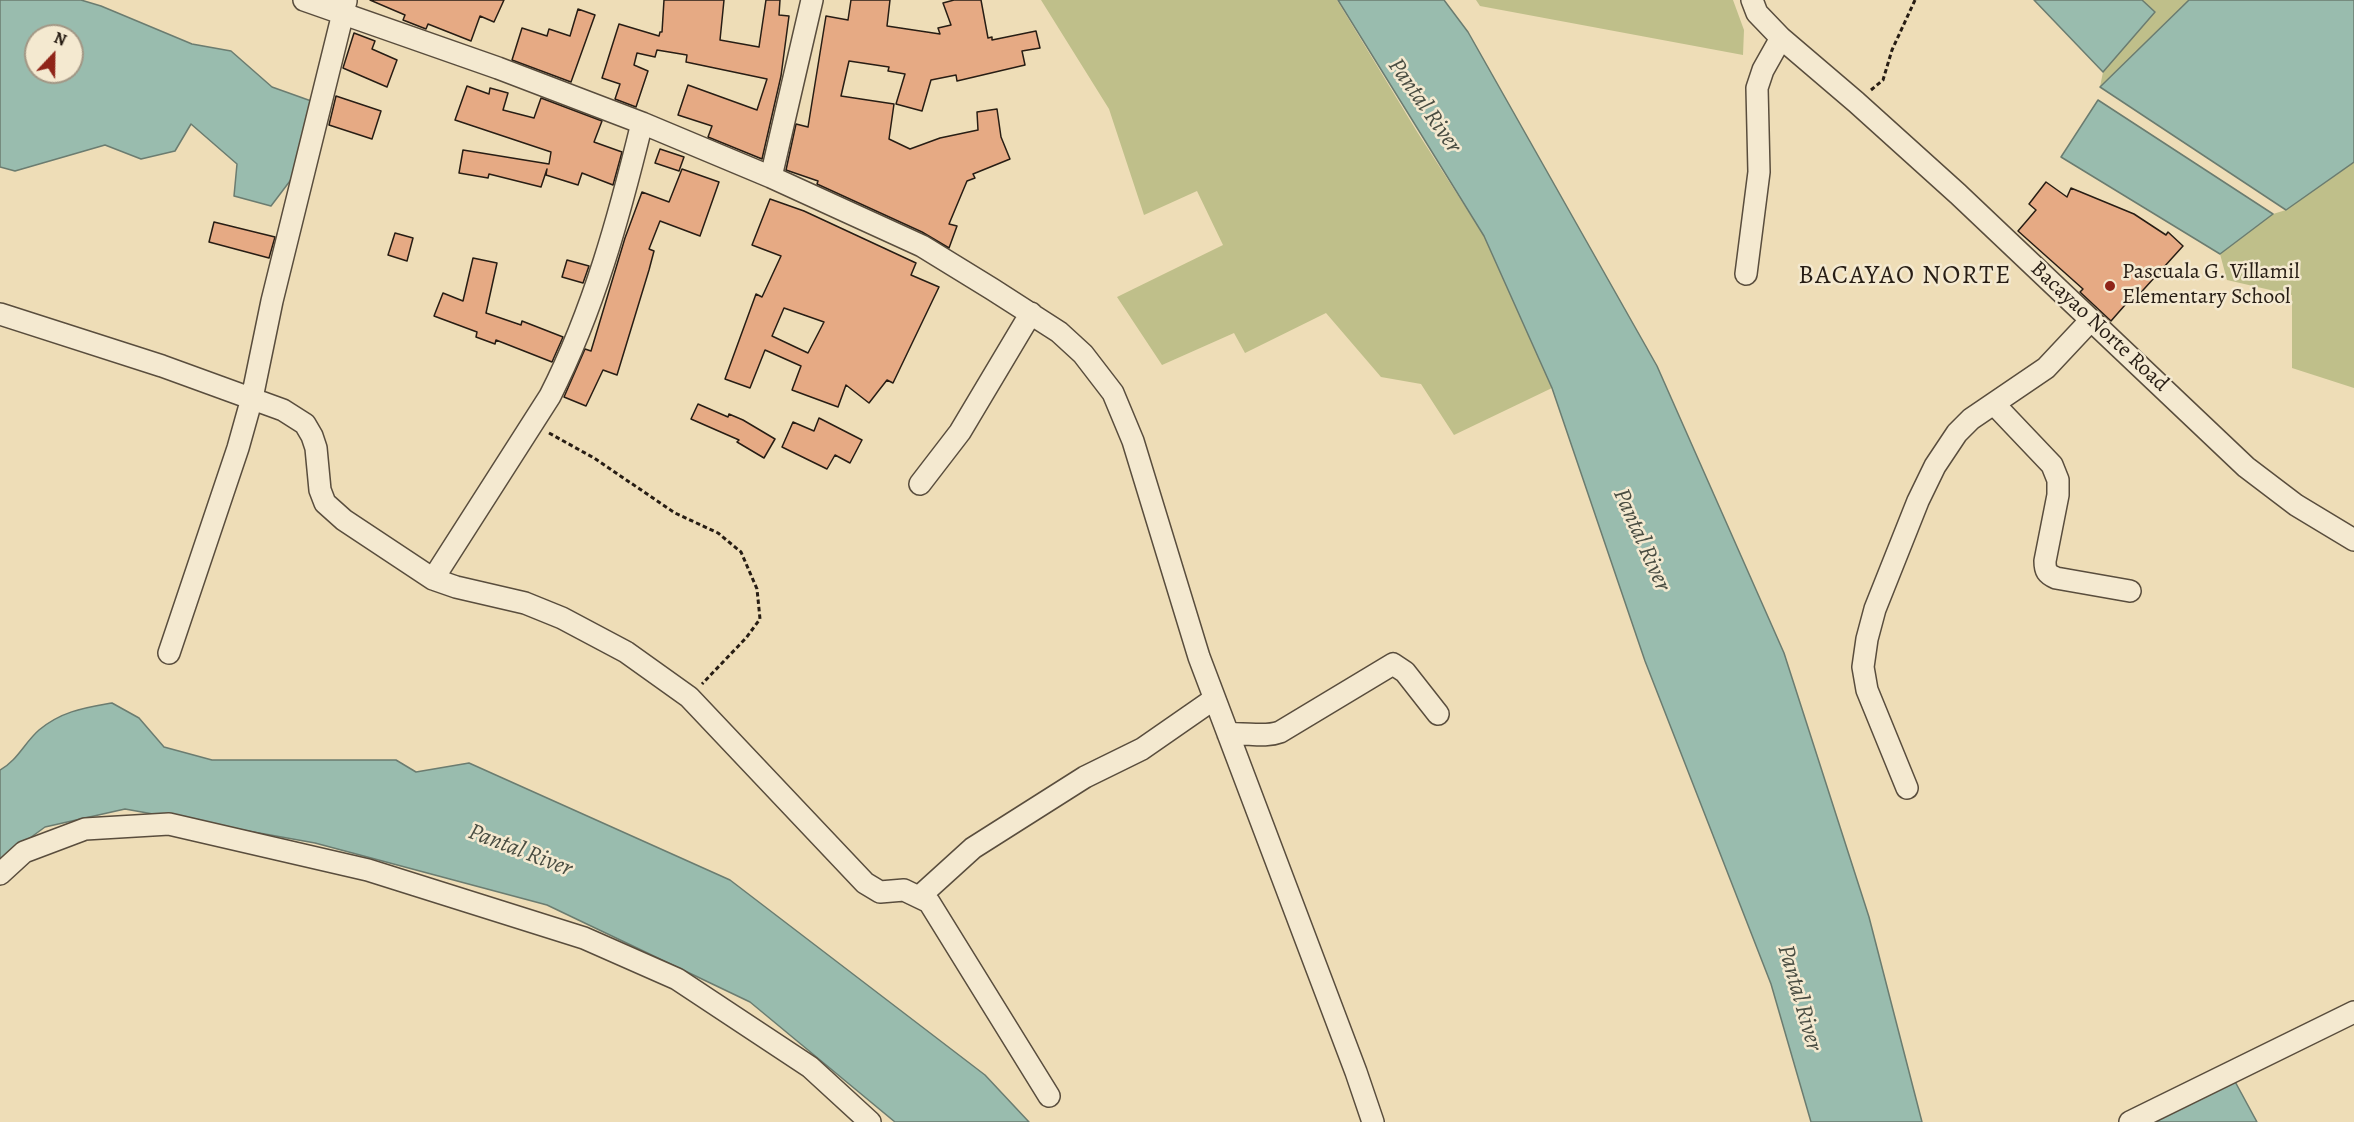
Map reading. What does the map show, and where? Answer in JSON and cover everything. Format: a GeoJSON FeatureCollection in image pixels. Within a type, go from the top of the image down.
{"type":"FeatureCollection","features":[{"type":"Feature","properties":{"kind":"street"},"geometry":{"type":"LineString","coordinates":[[304,0],[344,7],[642,123],[771,177],[922,246],[1031,313],[1072,343],[1094,365],[1113,393],[1133,441],[1199,657],[1373,1122]]}},
{"type":"Feature","properties":{"kind":"street"},"geometry":{"type":"LineString","coordinates":[[771,177],[812,0]]}},
{"type":"Feature","properties":{"kind":"street","name":"Bacayao Norte Road"},"geometry":{"type":"LineString","coordinates":[[1752,0],[1757,13],[1781,38],[1958,194],[2246,467],[2296,505],[2354,540]]}},
{"type":"Feature","properties":{"kind":"street"},"geometry":{"type":"LineString","coordinates":[[169,653],[238,448],[252,398],[272,301],[344,7]]}},
{"type":"Feature","properties":{"kind":"street"},"geometry":{"type":"LineString","coordinates":[[1746,274],[1759,172],[1757,88],[1763,70],[1781,38]]}},
{"type":"Feature","properties":{"kind":"street"},"geometry":{"type":"LineString","coordinates":[[433,579],[550,396],[566,365],[592,301],[618,219],[642,123]]}},
{"type":"Feature","properties":{"kind":"street"},"geometry":{"type":"LineString","coordinates":[[920,484],[960,432],[1031,313]]}},
{"type":"Feature","properties":{"kind":"street"},"geometry":{"type":"LineString","coordinates":[[0,314],[162,366],[283,410],[305,424],[312,436],[316,448],[320,490],[325,503],[332,511],[433,579],[525,603],[562,618],[626,652],[689,698],[865,883],[880,892],[904,890],[929,902],[1049,1096]]}},
{"type":"Feature","properties":{"kind":"street"},"geometry":{"type":"LineString","coordinates":[[1906,788],[1867,690],[1863,668],[1867,639],[1875,609],[1935,466],[1957,433],[1971,419],[2046,368],[2091,320]]}},
{"type":"Feature","properties":{"kind":"street"},"geometry":{"type":"LineString","coordinates":[[1994,404],[2052,465],[2058,480],[2058,495],[2045,561],[2048,574],[2056,578],[2130,591]]}},
{"type":"Feature","properties":{"kind":"street"},"geometry":{"type":"LineString","coordinates":[[1228,734],[1251,733],[1270,736],[1280,732],[1393,664],[1405,672],[1438,714]]}},
{"type":"Feature","properties":{"kind":"street"},"geometry":{"type":"LineString","coordinates":[[919,897],[974,848],[1085,777],[1142,749],[1214,699]]}},
{"type":"Feature","properties":{"kind":"street"},"geometry":{"type":"LineString","coordinates":[[0,874],[24,852],[85,829],[169,824],[368,870],[584,938],[677,979],[810,1067],[870,1122]]}},
{"type":"Feature","properties":{"kind":"street"},"geometry":{"type":"LineString","coordinates":[[2130,1122],[2354,1012]]}},
{"type":"Feature","properties":{"kind":"path"},"geometry":{"type":"LineString","coordinates":[[1856,102],[1883,80],[1892,50],[1915,0]]}},
{"type":"Feature","properties":{"kind":"path"},"geometry":{"type":"LineString","coordinates":[[532,424],[594,458],[675,513],[718,533],[741,552],[757,589],[760,618],[746,638],[689,698]]}},
{"type":"Feature","properties":{"kind":"green space"},"geometry":{"type":"Polygon","coordinates":[[[1041,0],[1337,0],[1484,236],[1552,388],[1454,435],[1421,384],[1381,377],[1326,313],[1245,353],[1234,333],[1162,365],[1117,297],[1223,245],[1197,191],[1144,215],[1109,109],[1041,0]]]}},
{"type":"Feature","properties":{"kind":"green space"},"geometry":{"type":"Polygon","coordinates":[[[1476,0],[1733,0],[1744,30],[1743,55],[1480,6],[1476,0]]]}},
{"type":"Feature","properties":{"kind":"green space"},"geometry":{"type":"Polygon","coordinates":[[[2142,0],[2189,0],[2100,87],[2103,72],[2154,12],[2142,0]]]}},
{"type":"Feature","properties":{"kind":"green space"},"geometry":{"type":"Polygon","coordinates":[[[2354,162],[2354,388],[2292,368],[2292,295],[2227,280],[2220,254],[2273,214],[2286,210],[2354,162]]]}},
{"type":"Feature","properties":{"kind":"water"},"geometry":{"type":"Polygon","coordinates":[[[0,0],[81,0],[101,6],[192,44],[231,51],[272,87],[314,102],[296,173],[271,206],[234,196],[237,164],[191,124],[175,151],[141,159],[105,145],[15,171],[0,167],[0,0]]]}},
{"type":"Feature","properties":{"kind":"water","name":"Pantal River"},"geometry":{"type":"Polygon","coordinates":[[[1338,0],[1444,0],[1468,32],[1657,366],[1784,653],[1869,917],[1922,1122],[1811,1122],[1771,984],[1645,661],[1552,388],[1484,236],[1338,0]]]}},
{"type":"Feature","properties":{"kind":"water"},"geometry":{"type":"Polygon","coordinates":[[[2034,0],[2142,0],[2155,12],[2103,72],[2034,0]]]}},
{"type":"Feature","properties":{"kind":"water"},"geometry":{"type":"Polygon","coordinates":[[[2189,0],[2354,0],[2354,162],[2286,210],[2100,87],[2189,0]]]}},
{"type":"Feature","properties":{"kind":"water"},"geometry":{"type":"Polygon","coordinates":[[[2098,100],[2273,214],[2220,254],[2061,157],[2098,100]]]}},
{"type":"Feature","properties":{"kind":"water","name":"Pantal River"},"geometry":{"type":"Polygon","coordinates":[[[112,703],[139,718],[164,747],[212,760],[396,760],[416,772],[469,763],[730,880],[985,1075],[1029,1122],[895,1122],[750,1002],[547,905],[315,843],[125,809],[45,827],[0,860],[0,770],[11,762],[39,730],[56,718],[74,711],[112,703]]]}},
{"type":"Feature","properties":{"kind":"water"},"geometry":{"type":"Polygon","coordinates":[[[2232,1076],[2257,1122],[2143,1122],[2232,1076]]]}},
{"type":"Feature","properties":{"kind":"building"},"geometry":{"type":"Polygon","coordinates":[[[370,0],[504,0],[494,22],[480,16],[471,41],[428,24],[426,29],[403,20],[405,15],[370,0]]]}},
{"type":"Feature","properties":{"kind":"building"},"geometry":{"type":"Polygon","coordinates":[[[664,0],[724,0],[720,40],[759,47],[766,0],[780,0],[779,15],[789,16],[781,76],[762,159],[708,137],[712,126],[678,115],[688,85],[757,110],[767,79],[686,62],[687,55],[657,50],[655,57],[637,53],[634,65],[648,71],[636,107],[615,99],[620,84],[602,78],[619,24],[659,36],[662,32],[664,0]]]}},
{"type":"Feature","properties":{"kind":"building"},"geometry":{"type":"Polygon","coordinates":[[[851,0],[890,0],[887,26],[940,34],[938,28],[951,25],[943,3],[954,0],[981,0],[988,38],[992,37],[992,40],[1036,31],[1040,48],[1022,51],[1025,65],[957,81],[956,75],[931,80],[922,111],[896,104],[905,74],[888,71],[889,67],[849,61],[841,96],[894,104],[889,139],[910,149],[940,138],[978,130],[977,112],[997,109],[1001,137],[1010,159],[973,174],[975,178],[967,181],[949,224],[957,226],[949,248],[922,232],[817,184],[818,181],[786,170],[796,124],[808,127],[826,16],[848,20],[851,0]]]}},
{"type":"Feature","properties":{"kind":"building"},"geometry":{"type":"Polygon","coordinates":[[[578,9],[595,15],[571,82],[512,60],[522,28],[547,36],[549,29],[570,36],[578,9]]]}},
{"type":"Feature","properties":{"kind":"building"},"geometry":{"type":"Polygon","coordinates":[[[354,33],[375,41],[372,49],[397,60],[387,87],[343,68],[354,33]]]}},
{"type":"Feature","properties":{"kind":"building"},"geometry":{"type":"Polygon","coordinates":[[[467,86],[489,94],[490,88],[508,93],[503,110],[534,118],[541,98],[602,121],[594,142],[622,152],[613,185],[582,173],[578,185],[546,175],[547,169],[541,187],[489,174],[488,178],[459,173],[463,150],[549,164],[551,152],[455,120],[467,86]]]}},
{"type":"Feature","properties":{"kind":"building"},"geometry":{"type":"Polygon","coordinates":[[[336,96],[381,111],[372,139],[329,125],[336,96]]]}},
{"type":"Feature","properties":{"kind":"building"},"geometry":{"type":"Polygon","coordinates":[[[660,149],[684,157],[679,171],[655,163],[660,149]]]}},
{"type":"Feature","properties":{"kind":"building"},"geometry":{"type":"Polygon","coordinates":[[[682,169],[719,182],[700,236],[660,221],[649,249],[654,251],[617,375],[603,370],[586,406],[564,397],[585,349],[591,351],[625,238],[642,192],[669,202],[682,169]]]}},
{"type":"Feature","properties":{"kind":"building","name":"Pascuala G. Villamil Elementary School"},"geometry":{"type":"Polygon","coordinates":[[[2046,182],[2067,197],[2071,188],[2134,214],[2166,235],[2168,232],[2183,246],[2135,299],[2132,297],[2111,321],[2080,292],[2083,289],[2018,231],[2036,210],[2029,204],[2046,182]]]}},
{"type":"Feature","properties":{"kind":"building"},"geometry":{"type":"Polygon","coordinates":[[[770,199],[804,211],[916,263],[911,275],[939,287],[893,383],[887,380],[869,403],[846,385],[838,407],[792,390],[801,366],[765,350],[750,388],[725,379],[756,294],[762,297],[781,256],[752,245],[770,199]],[[784,308],[772,336],[808,353],[824,322],[784,308]]]}},
{"type":"Feature","properties":{"kind":"building"},"geometry":{"type":"Polygon","coordinates":[[[214,222],[275,237],[269,258],[209,242],[214,222]]]}},
{"type":"Feature","properties":{"kind":"building"},"geometry":{"type":"Polygon","coordinates":[[[395,233],[413,238],[407,261],[388,255],[395,233]]]}},
{"type":"Feature","properties":{"kind":"building"},"geometry":{"type":"Polygon","coordinates":[[[473,258],[497,263],[486,313],[521,325],[522,321],[563,337],[552,362],[496,340],[495,344],[476,337],[477,332],[434,316],[443,293],[463,301],[473,258]]]}},
{"type":"Feature","properties":{"kind":"building"},"geometry":{"type":"Polygon","coordinates":[[[567,260],[589,266],[583,283],[562,277],[567,260]]]}},
{"type":"Feature","properties":{"kind":"building"},"geometry":{"type":"Polygon","coordinates":[[[698,404],[728,417],[729,414],[743,420],[775,439],[764,458],[737,442],[739,440],[691,419],[698,404]]]}},
{"type":"Feature","properties":{"kind":"building"},"geometry":{"type":"Polygon","coordinates":[[[819,418],[862,440],[850,463],[835,455],[827,469],[782,447],[793,422],[814,431],[819,418]]]}},
{"type":"Feature","properties":{"kind":"place","name":"Pascuala G. Villamil Elementary School"},"geometry":{"type":"Point","coordinates":[2110,286]}},
{"type":"Feature","properties":{"kind":"district","name":"BACAYAO NORTE"},"geometry":{"type":"Point","coordinates":[1905,277]}}]}
